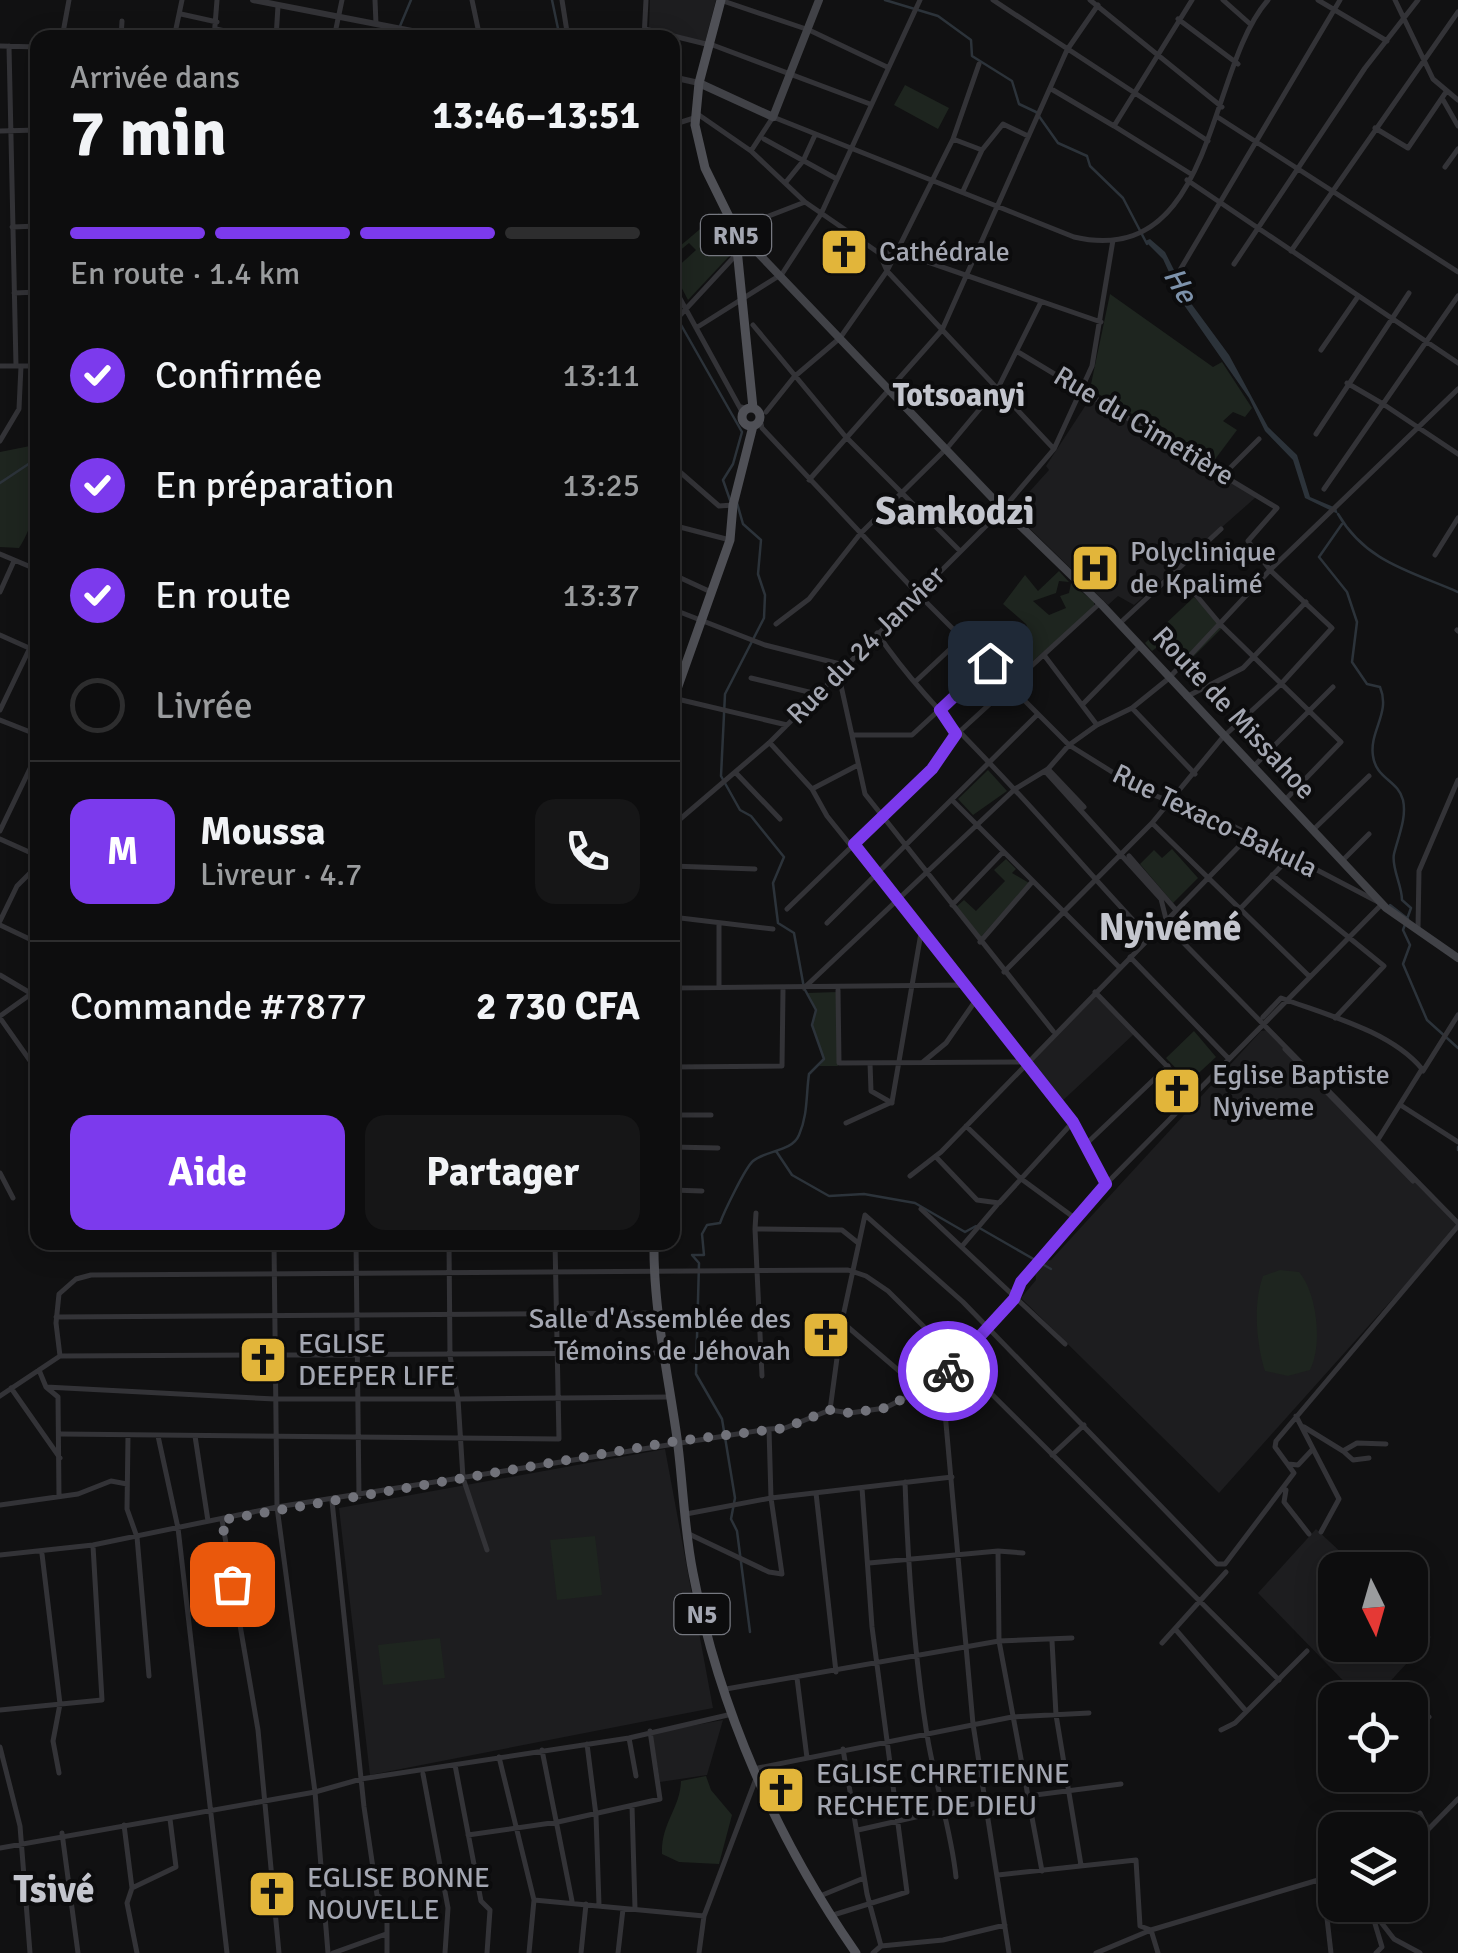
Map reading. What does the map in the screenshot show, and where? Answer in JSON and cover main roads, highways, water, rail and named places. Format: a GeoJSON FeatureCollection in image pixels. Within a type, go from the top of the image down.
{"type":"FeatureCollection","features":[{"type":"Feature","properties":{"kind":"main road","name":"RN5"},"geometry":{"type":"LineString","coordinates":[[680,681],[730,540],[752,417],[736,229],[702,161],[694,116],[721,0]]}},
{"type":"Feature","properties":{"kind":"main road"},"geometry":{"type":"LineString","coordinates":[[699,82],[773,118],[819,0]]}},
{"type":"Feature","properties":{"kind":"main road","name":"Route de Missahoe"},"geometry":{"type":"LineString","coordinates":[[736,229],[1003,509],[1100,603],[1168,680],[1382,904],[1458,958]]}},
{"type":"Feature","properties":{"kind":"main road","name":"N5"},"geometry":{"type":"LineString","coordinates":[[654,1250],[683,1514],[723,1690],[755,1773],[830,1916],[856,1953]]}},
{"type":"Feature","properties":{"kind":"water"},"geometry":{"type":"Polygon","coordinates":[[[1150,239],[1165,252],[1190,302],[1229,355],[1268,427],[1297,455],[1310,497],[1336,508],[1338,514],[1305,498],[1293,460],[1265,431],[1249,398],[1184,305],[1163,259],[1145,241],[1150,239]]]}},
{"type":"Feature","properties":{"kind":"waterway"},"geometry":{"type":"LineString","coordinates":[[398,30],[411,0]]}},
{"type":"Feature","properties":{"kind":"waterway"},"geometry":{"type":"LineString","coordinates":[[552,0],[558,30]]}},
{"type":"Feature","properties":{"kind":"waterway","name":"He"},"geometry":{"type":"LineString","coordinates":[[885,0],[938,16],[971,40],[972,56],[1012,81],[1019,104],[1036,112],[1058,143],[1087,156],[1090,166],[1123,198],[1147,244]]}},
{"type":"Feature","properties":{"kind":"waterway"},"geometry":{"type":"LineString","coordinates":[[680,323],[742,432],[733,464],[723,480],[730,500]]}},
{"type":"Feature","properties":{"kind":"waterway"},"geometry":{"type":"LineString","coordinates":[[0,483],[30,463]]}},
{"type":"Feature","properties":{"kind":"waterway"},"geometry":{"type":"LineString","coordinates":[[737,503],[743,524],[761,540],[758,574],[765,595],[764,618],[725,694],[721,776],[740,810],[751,816],[784,857],[773,883],[778,923],[794,933],[804,988],[816,1010],[812,1025],[824,1059],[809,1074],[804,1120],[796,1141],[753,1161],[720,1223],[707,1225],[702,1234],[704,1255],[692,1255],[699,1263],[696,1374],[722,1419],[735,1498],[731,1519],[737,1531],[750,1632]]}},
{"type":"Feature","properties":{"kind":"waterway","name":"He"},"geometry":{"type":"LineString","coordinates":[[1338,514],[1349,530],[1376,554],[1458,592]]}},
{"type":"Feature","properties":{"kind":"waterway"},"geometry":{"type":"LineString","coordinates":[[1342,524],[1319,557],[1347,592],[1357,622],[1352,662],[1367,684],[1380,687],[1383,696],[1373,756],[1378,770],[1397,788],[1403,800],[1403,821],[1393,859],[1402,900],[1411,908],[1403,930],[1410,945],[1403,964],[1427,1020],[1458,1048]]}},
{"type":"Feature","properties":{"kind":"waterway"},"geometry":{"type":"LineString","coordinates":[[1390,905],[1408,919]]}},
{"type":"Feature","properties":{"kind":"waterway"},"geometry":{"type":"LineString","coordinates":[[776,1151],[792,1175],[829,1196],[864,1194],[915,1203],[965,1232],[976,1226],[1037,1261]]}},
{"type":"Feature","properties":{"kind":"waterway"},"geometry":{"type":"LineString","coordinates":[[1044,1265],[1051,1269]]}},
{"type":"Feature","properties":{"kind":"place","name":"Cathédrale"},"geometry":{"type":"Point","coordinates":[844,252]}},
{"type":"Feature","properties":{"kind":"place","name":"Polyclinique de Kpalimé"},"geometry":{"type":"Point","coordinates":[1095,568]}},
{"type":"Feature","properties":{"kind":"place","name":"Eglise Baptiste Nyiveme"},"geometry":{"type":"Point","coordinates":[1177,1091]}},
{"type":"Feature","properties":{"kind":"place","name":"Salle d'Assemblée des Témoins de Jéhovah"},"geometry":{"type":"Point","coordinates":[826,1335]}},
{"type":"Feature","properties":{"kind":"place","name":"EGLISE DEEPER LIFE"},"geometry":{"type":"Point","coordinates":[263,1360]}},
{"type":"Feature","properties":{"kind":"place","name":"EGLISE CHRETIENNE RECHETE DE DIEU"},"geometry":{"type":"Point","coordinates":[781,1790]}},
{"type":"Feature","properties":{"kind":"place","name":"EGLISE BONNE NOUVELLE"},"geometry":{"type":"Point","coordinates":[272,1894]}},
{"type":"Feature","properties":{"kind":"district","name":"Totsoanyi"},"geometry":{"type":"Point","coordinates":[959,395]}},
{"type":"Feature","properties":{"kind":"district","name":"Samkodzi"},"geometry":{"type":"Point","coordinates":[955,511]}},
{"type":"Feature","properties":{"kind":"district","name":"Nyivémé"},"geometry":{"type":"Point","coordinates":[1170,927]}},
{"type":"Feature","properties":{"kind":"district","name":"Tsivé"},"geometry":{"type":"Point","coordinates":[54,1889]}}]}
